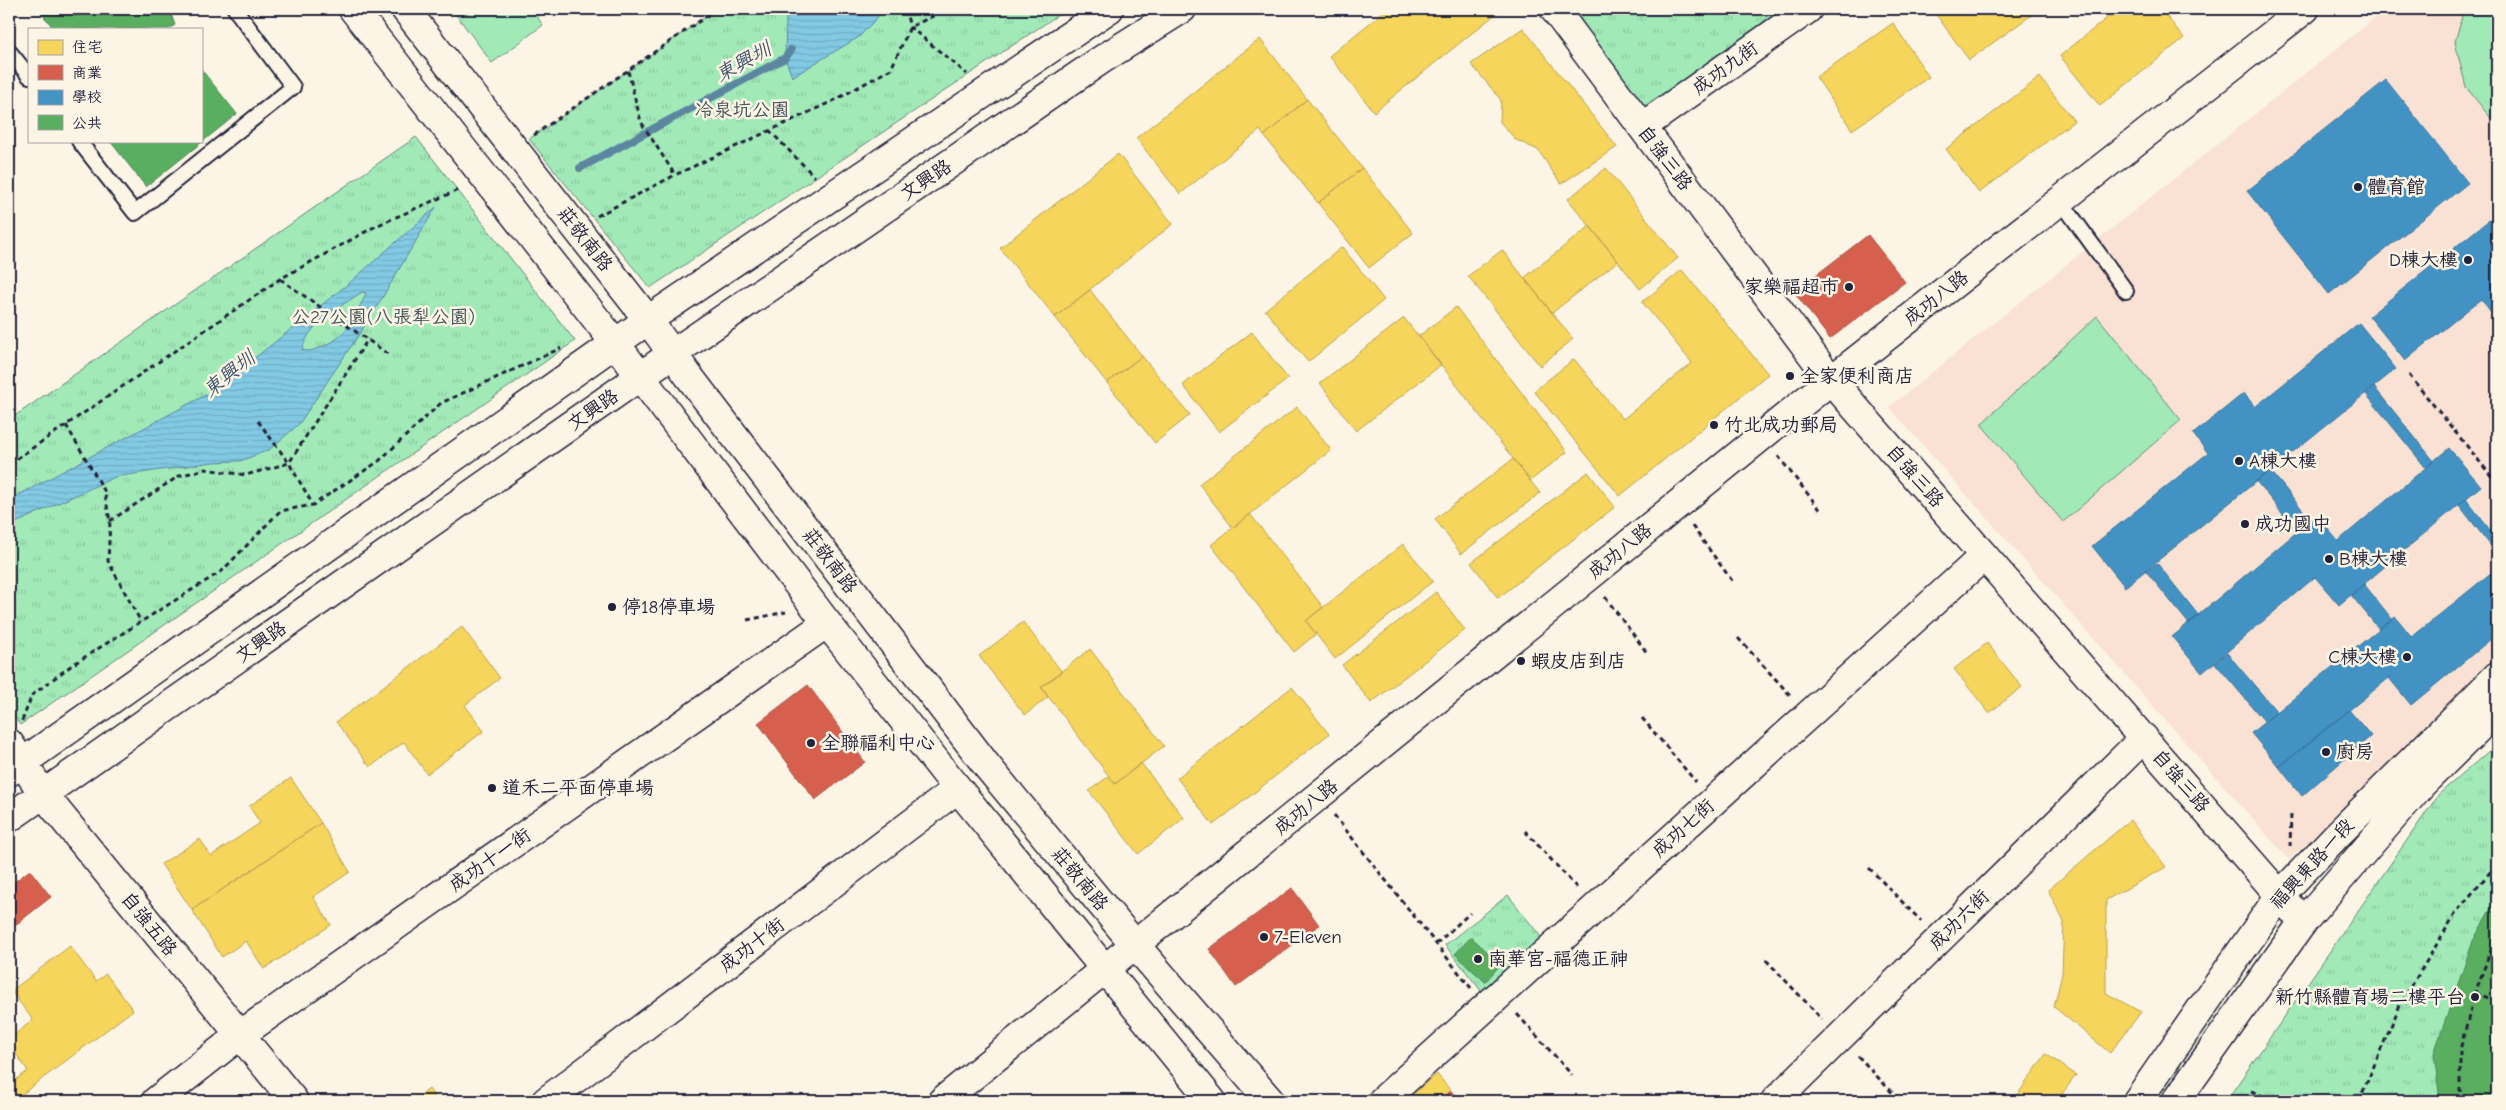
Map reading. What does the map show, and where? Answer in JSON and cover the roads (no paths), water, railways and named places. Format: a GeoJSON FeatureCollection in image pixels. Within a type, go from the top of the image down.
{"type":"FeatureCollection","features":[{"type":"Feature","properties":{"kind":"street","name":"莊敬南路"},"geometry":{"type":"LineString","coordinates":[[353,9],[615,343],[827,623],[957,789],[1212,1101]]}},
{"type":"Feature","properties":{"kind":"street","name":"莊敬南路"},"geometry":{"type":"LineString","coordinates":[[405,9],[648,320],[987,766],[1136,946],[1270,1101]]}},
{"type":"Feature","properties":{"kind":"street","name":"文興路"},"geometry":{"type":"LineString","coordinates":[[15,751],[1109,9]]}},
{"type":"Feature","properties":{"kind":"street","name":"文興路"},"geometry":{"type":"LineString","coordinates":[[9,818],[672,354],[1101,60],[1182,9]]}},
{"type":"Feature","properties":{"kind":"street","name":"自強三路"},"geometry":{"type":"LineString","coordinates":[[1554,9],[1831,380],[2303,922]]}},
{"type":"Feature","properties":{"kind":"street","name":"成功九街"},"geometry":{"type":"LineString","coordinates":[[1642,127],[1808,9]]}},
{"type":"Feature","properties":{"kind":"street","name":"成功八路"},"geometry":{"type":"LineString","coordinates":[[942,1101],[1136,946],[1831,380],[2305,9]]}},
{"type":"Feature","properties":{"kind":"street","name":"成功七街"},"geometry":{"type":"LineString","coordinates":[[1382,1101],[1984,556]]}},
{"type":"Feature","properties":{"kind":"street","name":"成功十一街"},"geometry":{"type":"LineString","coordinates":[[156,1101],[240,1035],[827,623]]}},
{"type":"Feature","properties":{"kind":"street","name":"福興東路一段"},"geometry":{"type":"LineString","coordinates":[[2138,1101],[2280,895],[2336,836],[2497,676]]}},
{"type":"Feature","properties":{"kind":"street","name":"福興東路一段"},"geometry":{"type":"LineString","coordinates":[[2176,1101],[2303,922],[2421,784],[2497,710]]}},
{"type":"Feature","properties":{"kind":"street","name":"成功六街"},"geometry":{"type":"LineString","coordinates":[[1775,1101],[2144,738]]}},
{"type":"Feature","properties":{"kind":"street","name":"自強五路"},"geometry":{"type":"LineString","coordinates":[[15,751],[44,795],[294,1101]]}},
{"type":"Feature","properties":{"kind":"street","name":"成功十街"},"geometry":{"type":"LineString","coordinates":[[546,1101],[957,789]]}},
{"type":"Feature","properties":{"kind":"lane"},"geometry":{"type":"LineString","coordinates":[[80,142],[135,213],[292,87],[235,9]]}},
{"type":"Feature","properties":{"kind":"lane"},"geometry":{"type":"LineString","coordinates":[[9,51],[28,75]]}},
{"type":"Feature","properties":{"kind":"lane"},"geometry":{"type":"LineString","coordinates":[[2060,200],[2126,291]]}},
{"type":"Feature","properties":{"kind":"water"},"geometry":{"type":"Polygon","coordinates":[[[793,9],[885,9],[859,37],[792,77],[785,58],[786,17],[793,9]]]}},
{"type":"Feature","properties":{"kind":"water"},"geometry":{"type":"Polygon","coordinates":[[[436,207],[372,315],[299,424],[269,450],[240,461],[213,462],[115,477],[9,526],[9,500],[213,391],[348,284],[436,207]],[[362,292],[318,323],[306,340],[302,350],[314,350],[342,334],[352,321],[366,293],[362,292]]]}},
{"type":"Feature","properties":{"kind":"waterway","name":"東興圳"},"geometry":{"type":"LineString","coordinates":[[580,168],[785,58],[791,50]]}},
{"type":"Feature","properties":{"kind":"place","name":"體育館"},"geometry":{"type":"Point","coordinates":[2358,187]}},
{"type":"Feature","properties":{"kind":"place","name":"D棟大樓"},"geometry":{"type":"Point","coordinates":[2468,260]}},
{"type":"Feature","properties":{"kind":"place","name":"家樂福超市"},"geometry":{"type":"Point","coordinates":[1849,287]}},
{"type":"Feature","properties":{"kind":"place","name":"全家便利商店"},"geometry":{"type":"Point","coordinates":[1790,376]}},
{"type":"Feature","properties":{"kind":"place","name":"竹北成功郵局"},"geometry":{"type":"Point","coordinates":[1714,425]}},
{"type":"Feature","properties":{"kind":"place","name":"A棟大樓"},"geometry":{"type":"Point","coordinates":[2239,461]}},
{"type":"Feature","properties":{"kind":"place","name":"成功國中"},"geometry":{"type":"Point","coordinates":[2245,524]}},
{"type":"Feature","properties":{"kind":"place","name":"B棟大樓"},"geometry":{"type":"Point","coordinates":[2329,559]}},
{"type":"Feature","properties":{"kind":"place","name":"停18停車場"},"geometry":{"type":"Point","coordinates":[612,607]}},
{"type":"Feature","properties":{"kind":"place","name":"C棟大樓"},"geometry":{"type":"Point","coordinates":[2407,657]}},
{"type":"Feature","properties":{"kind":"place","name":"蝦皮店到店"},"geometry":{"type":"Point","coordinates":[1521,661]}},
{"type":"Feature","properties":{"kind":"place","name":"全聯福利中心"},"geometry":{"type":"Point","coordinates":[811,743]}},
{"type":"Feature","properties":{"kind":"place","name":"廚房"},"geometry":{"type":"Point","coordinates":[2326,752]}},
{"type":"Feature","properties":{"kind":"place","name":"道禾二平面停車場"},"geometry":{"type":"Point","coordinates":[492,788]}},
{"type":"Feature","properties":{"kind":"place","name":"7-Eleven"},"geometry":{"type":"Point","coordinates":[1264,937]}},
{"type":"Feature","properties":{"kind":"place","name":"南華宮-福德正神"},"geometry":{"type":"Point","coordinates":[1478,959]}},
{"type":"Feature","properties":{"kind":"place","name":"新竹縣體育場二樓平台"},"geometry":{"type":"Point","coordinates":[2475,997]}},
{"type":"Feature","properties":{"kind":"park label","name":"冷泉坑公園"},"geometry":{"type":"Point","coordinates":[742,110]}},
{"type":"Feature","properties":{"kind":"park label","name":"公27公園(八張犁公園)"},"geometry":{"type":"Point","coordinates":[383,317]}}]}
